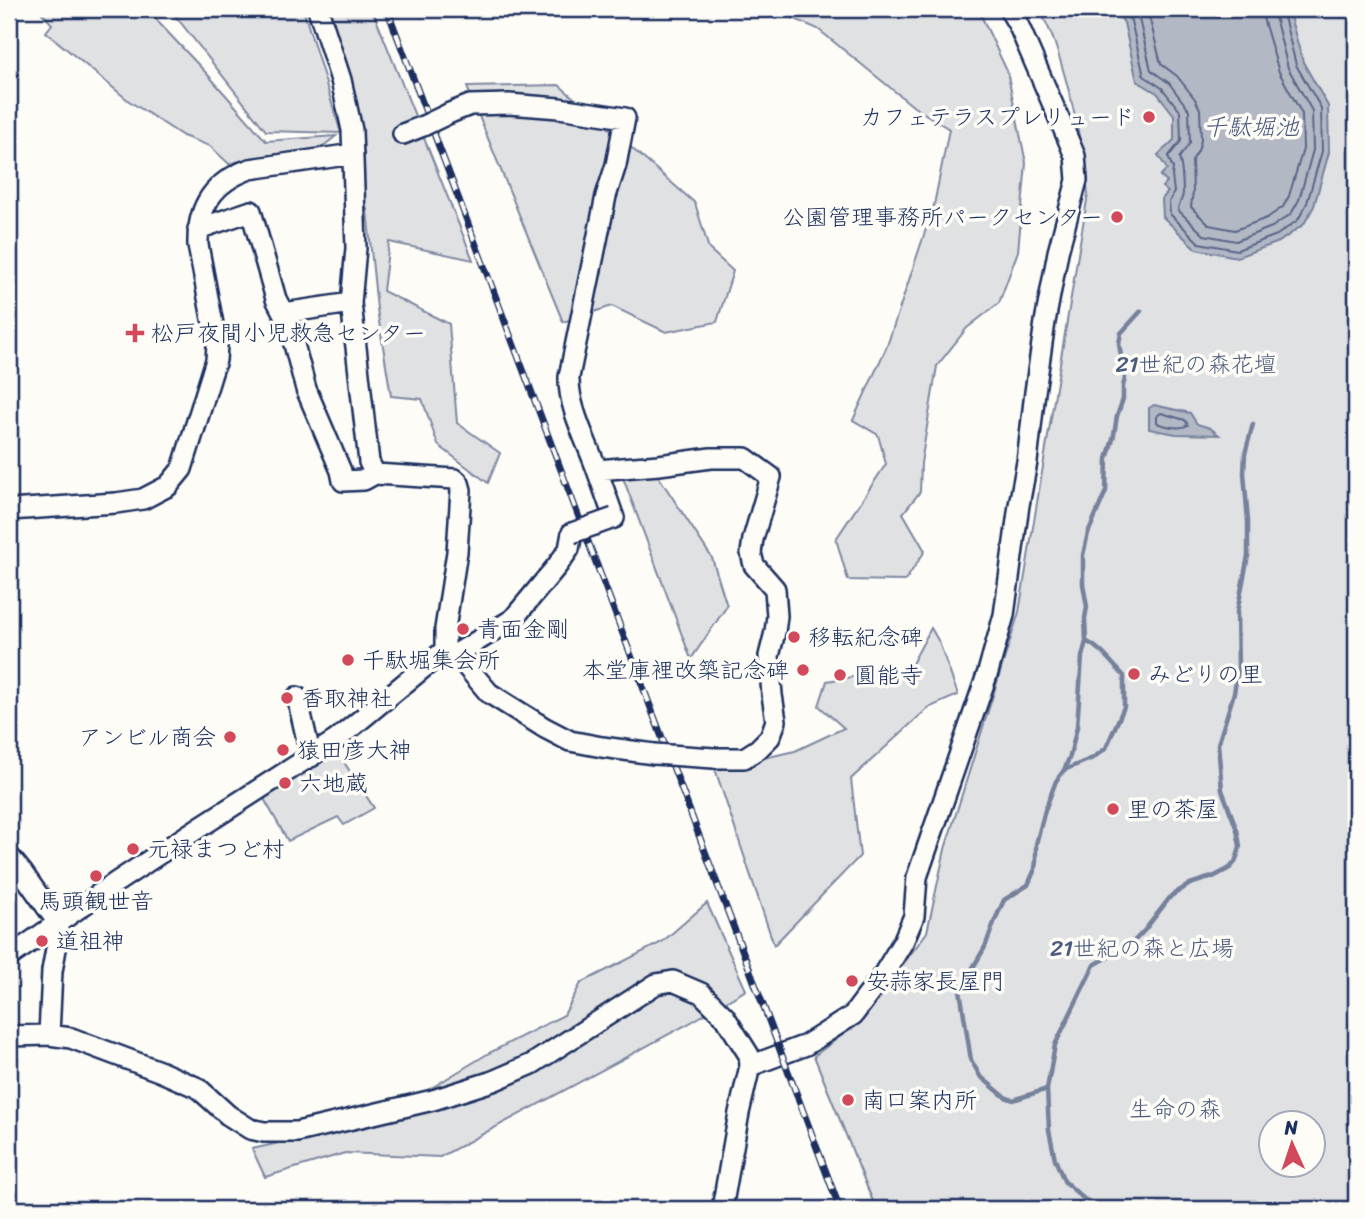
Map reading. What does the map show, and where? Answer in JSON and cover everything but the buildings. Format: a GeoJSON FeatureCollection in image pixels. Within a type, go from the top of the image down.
{"type":"FeatureCollection","features":[{"type":"Feature","properties":{"kind":"street"},"geometry":{"type":"LineString","coordinates":[[318,9],[341,80],[352,130],[356,248],[351,303],[369,462],[375,474]]}},
{"type":"Feature","properties":{"kind":"street"},"geometry":{"type":"LineString","coordinates":[[750,1066],[806,1045],[853,1015],[883,975],[903,942],[914,916],[916,877],[988,673],[1004,615],[1045,321],[1058,252],[1077,180],[1070,144],[1009,9]]}},
{"type":"Feature","properties":{"kind":"street"},"geometry":{"type":"LineString","coordinates":[[9,957],[190,834],[336,740],[450,652],[513,619],[569,549],[572,533],[614,518],[571,400],[569,377],[625,118],[559,108],[509,104],[470,105],[403,134]]}},
{"type":"Feature","properties":{"kind":"street"},"geometry":{"type":"LineString","coordinates":[[9,510],[143,499],[168,486],[182,469],[216,360],[217,345],[198,245],[202,210],[216,189],[236,174],[250,169],[353,155]]}},
{"type":"Feature","properties":{"kind":"street"},"geometry":{"type":"LineString","coordinates":[[198,229],[251,211],[276,299],[288,322],[306,389],[343,481],[364,480],[375,474],[455,479],[459,483],[461,490],[457,552],[445,629],[450,652],[489,693],[570,741],[654,754],[744,758],[758,749],[769,737],[776,721],[769,656],[778,606],[775,589],[754,565],[751,553],[771,477],[745,458],[711,458],[597,470]]}},
{"type":"Feature","properties":{"kind":"street"},"geometry":{"type":"LineString","coordinates":[[284,313],[351,303]]}},
{"type":"Feature","properties":{"kind":"street"},"geometry":{"type":"LineString","coordinates":[[297,697],[311,757]]}},
{"type":"Feature","properties":{"kind":"street"},"geometry":{"type":"LineString","coordinates":[[9,856],[58,923],[51,982],[50,1035]]}},
{"type":"Feature","properties":{"kind":"street"},"geometry":{"type":"LineString","coordinates":[[9,1036],[50,1035],[71,1038],[198,1088],[244,1127],[264,1132],[297,1132],[433,1100],[493,1081],[532,1064],[656,984],[673,981],[701,993],[725,1017],[749,1055],[750,1066],[722,1209]]}},
{"type":"Feature","properties":{"kind":"green space"},"geometry":{"type":"Polygon","coordinates":[[[38,9],[149,9],[266,141],[336,136],[321,148],[251,158],[229,164],[210,146],[183,136],[129,101],[46,32],[52,24],[38,9]]]}},
{"type":"Feature","properties":{"kind":"green space"},"geometry":{"type":"Polygon","coordinates":[[[170,9],[303,9],[341,133],[266,131],[170,9]]]}},
{"type":"Feature","properties":{"kind":"green space"},"geometry":{"type":"Polygon","coordinates":[[[311,9],[372,9],[473,260],[389,242],[383,291],[449,324],[457,423],[500,453],[488,483],[438,445],[422,399],[391,396],[377,309],[367,210],[311,9]]]}},
{"type":"Feature","properties":{"kind":"green space"},"geometry":{"type":"Polygon","coordinates":[[[772,9],[978,9],[1007,71],[1026,163],[1018,251],[999,303],[967,328],[937,366],[921,463],[920,492],[903,513],[925,551],[905,581],[848,580],[836,539],[886,464],[878,435],[853,420],[887,346],[934,205],[949,129],[914,107],[818,29],[772,9]]]}},
{"type":"Feature","properties":{"kind":"green space","name":"21世紀の森と広場"},"geometry":{"type":"Polygon","coordinates":[[[1039,9],[1356,9],[1356,1209],[876,1209],[814,1056],[861,1021],[927,932],[945,849],[1019,612],[1088,194],[1071,99],[1050,31],[1039,9]]]}},
{"type":"Feature","properties":{"kind":"green space"},"geometry":{"type":"Polygon","coordinates":[[[559,85],[695,203],[709,249],[733,271],[717,322],[666,332],[612,306],[563,322],[467,87],[559,85]]]}},
{"type":"Feature","properties":{"kind":"green space"},"geometry":{"type":"Polygon","coordinates":[[[655,471],[712,558],[727,606],[691,659],[622,475],[655,471]]]}},
{"type":"Feature","properties":{"kind":"green space"},"geometry":{"type":"Polygon","coordinates":[[[931,628],[939,642],[958,695],[928,708],[851,779],[860,856],[774,945],[715,769],[795,751],[844,728],[819,706],[827,681],[907,673],[931,628]]]}},
{"type":"Feature","properties":{"kind":"green space"},"geometry":{"type":"Polygon","coordinates":[[[336,750],[374,808],[344,825],[338,817],[288,841],[263,797],[336,750]]]}},
{"type":"Feature","properties":{"kind":"green space"},"geometry":{"type":"Polygon","coordinates":[[[707,903],[746,990],[440,1157],[345,1153],[265,1177],[252,1149],[375,1122],[489,1053],[564,1015],[581,983],[662,942],[707,903]]]}},
{"type":"Feature","properties":{"kind":"water","name":"千駄堀池"},"geometry":{"type":"Polygon","coordinates":[[[1115,9],[1288,9],[1303,62],[1328,106],[1329,152],[1314,206],[1304,224],[1279,242],[1237,257],[1196,249],[1163,217],[1162,199],[1168,192],[1162,187],[1167,182],[1160,176],[1167,169],[1158,155],[1174,140],[1174,115],[1157,93],[1137,81],[1124,23],[1115,9]]]}},
{"type":"Feature","properties":{"kind":"water"},"geometry":{"type":"Polygon","coordinates":[[[1154,405],[1190,413],[1197,424],[1210,428],[1219,435],[1176,434],[1149,429],[1149,408],[1154,405]]]}},
{"type":"Feature","properties":{"kind":"waterway"},"geometry":{"type":"LineString","coordinates":[[1047,1089],[1013,1100],[1005,1097],[980,1076],[971,1060],[960,990],[985,947],[1004,900],[1028,885],[1035,869],[1036,844],[1045,810],[1056,781],[1070,756],[1077,727],[1082,657],[1086,641],[1087,607],[1083,584],[1083,555],[1088,533],[1106,491],[1107,459],[1123,399],[1125,379],[1119,344],[1121,333],[1141,311]]}},
{"type":"Feature","properties":{"kind":"waterway"},"geometry":{"type":"LineString","coordinates":[[1105,1209],[1084,1199],[1064,1181],[1055,1159],[1049,1130],[1047,1089],[1055,1045],[1094,965],[1130,945],[1171,896],[1190,884],[1230,868],[1238,854],[1240,846],[1237,830],[1222,790],[1218,744],[1234,693],[1238,669],[1237,612],[1248,556],[1245,454],[1253,424]]}},
{"type":"Feature","properties":{"kind":"waterway"},"geometry":{"type":"LineString","coordinates":[[1064,770],[1093,758],[1106,748],[1124,707],[1124,676],[1102,652],[1086,641]]}},
{"type":"Feature","properties":{"kind":"railway"},"geometry":{"type":"LineString","coordinates":[[387,9],[840,1209]]}},
{"type":"Feature","properties":{"kind":"place","name":"カフェテラスプレリュード"},"geometry":{"type":"Point","coordinates":[1149,117]}},
{"type":"Feature","properties":{"kind":"place","name":"公園管理事務所パークセンター"},"geometry":{"type":"Point","coordinates":[1117,217]}},
{"type":"Feature","properties":{"kind":"place","name":"松戸夜間小児救急センター"},"geometry":{"type":"Point","coordinates":[135,333]}},
{"type":"Feature","properties":{"kind":"place","name":"青面金剛"},"geometry":{"type":"Point","coordinates":[463,629]}},
{"type":"Feature","properties":{"kind":"place","name":"移転紀念碑"},"geometry":{"type":"Point","coordinates":[794,637]}},
{"type":"Feature","properties":{"kind":"place","name":"千駄堀集会所"},"geometry":{"type":"Point","coordinates":[348,660]}},
{"type":"Feature","properties":{"kind":"place","name":"本堂庫裡改築記念碑"},"geometry":{"type":"Point","coordinates":[803,670]}},
{"type":"Feature","properties":{"kind":"place","name":"みどりの里"},"geometry":{"type":"Point","coordinates":[1134,674]}},
{"type":"Feature","properties":{"kind":"place","name":"圓能寺"},"geometry":{"type":"Point","coordinates":[840,675]}},
{"type":"Feature","properties":{"kind":"place","name":"香取神社"},"geometry":{"type":"Point","coordinates":[287,698]}},
{"type":"Feature","properties":{"kind":"place","name":"アンビル商会"},"geometry":{"type":"Point","coordinates":[230,737]}},
{"type":"Feature","properties":{"kind":"place","name":"猿田彦大神"},"geometry":{"type":"Point","coordinates":[283,750]}},
{"type":"Feature","properties":{"kind":"place","name":"六地蔵"},"geometry":{"type":"Point","coordinates":[285,783]}},
{"type":"Feature","properties":{"kind":"place","name":"里の茶屋"},"geometry":{"type":"Point","coordinates":[1113,809]}},
{"type":"Feature","properties":{"kind":"place","name":"元禄まつど村"},"geometry":{"type":"Point","coordinates":[133,849]}},
{"type":"Feature","properties":{"kind":"place","name":"馬頭観世音"},"geometry":{"type":"Point","coordinates":[96,876]}},
{"type":"Feature","properties":{"kind":"place","name":"道祖神"},"geometry":{"type":"Point","coordinates":[42,941]}},
{"type":"Feature","properties":{"kind":"place","name":"安蒜家長屋門"},"geometry":{"type":"Point","coordinates":[852,981]}},
{"type":"Feature","properties":{"kind":"place","name":"南口案内所"},"geometry":{"type":"Point","coordinates":[848,1100]}},
{"type":"Feature","properties":{"kind":"park label","name":"21世紀の森花壇"},"geometry":{"type":"Point","coordinates":[1196,364]}},
{"type":"Feature","properties":{"kind":"park label","name":"生命の森"},"geometry":{"type":"Point","coordinates":[1175,1109]}}]}
